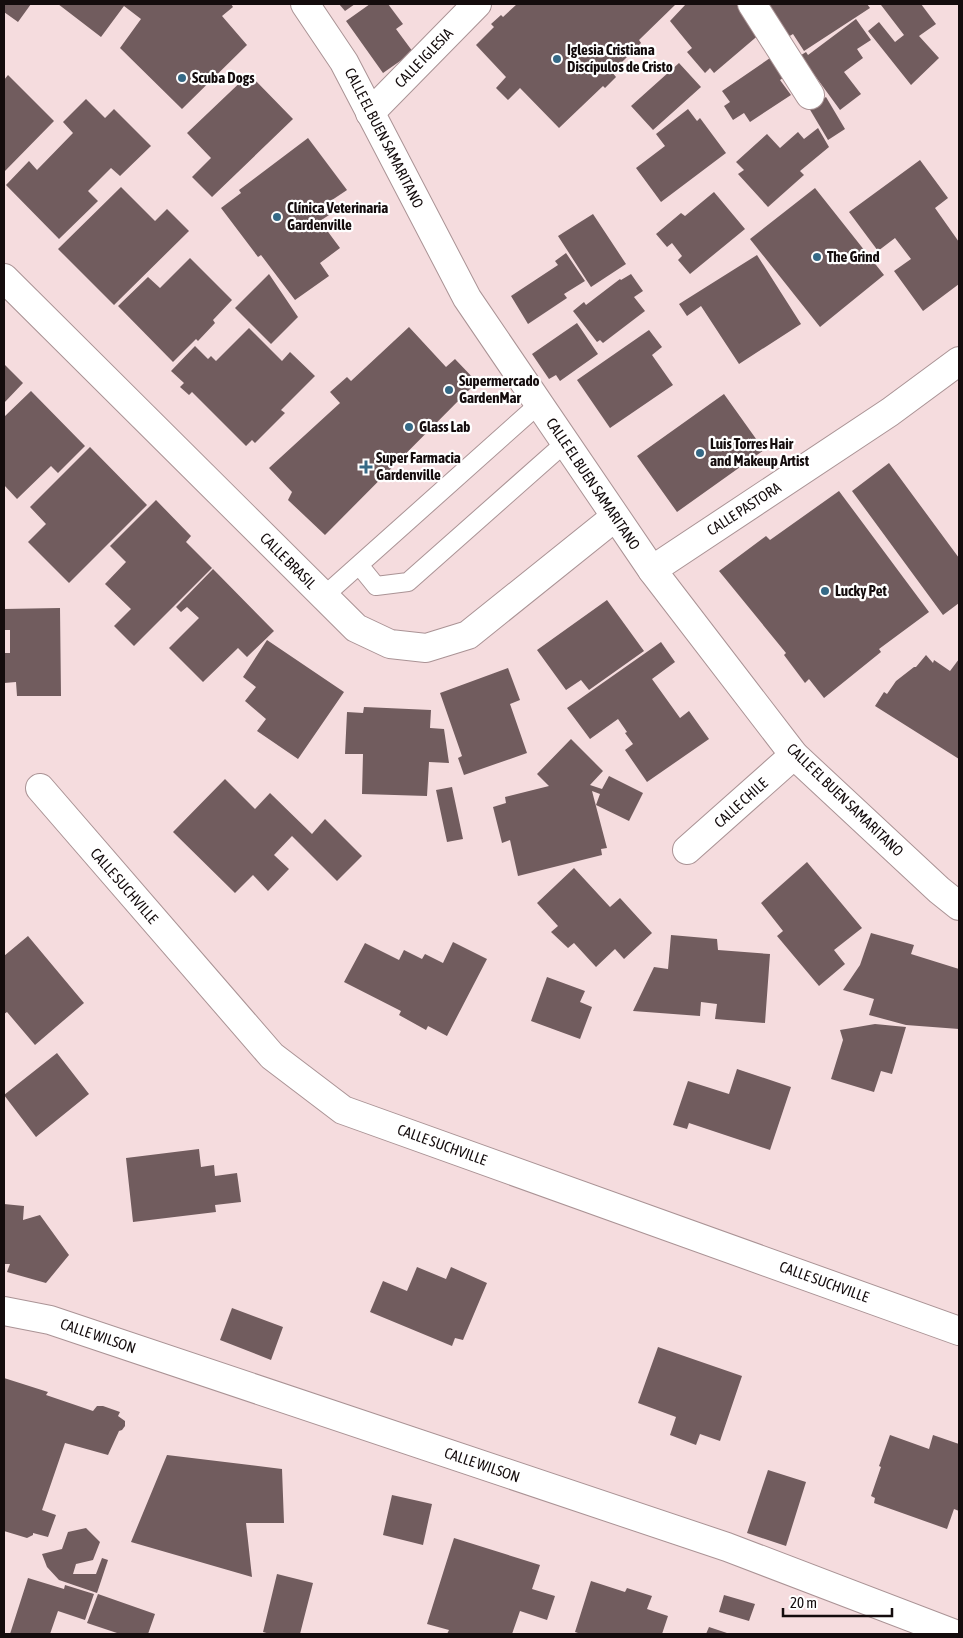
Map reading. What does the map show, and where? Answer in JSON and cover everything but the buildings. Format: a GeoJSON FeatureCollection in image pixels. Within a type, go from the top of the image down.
{"type":"FeatureCollection","features":[{"type":"Feature","properties":{"kind":"street","name":"CALLE EL BUEN SAMARITANO"},"geometry":{"type":"LineString","coordinates":[[305,4],[344,62],[467,298],[652,570],[794,755],[938,890],[959,906]]}},
{"type":"Feature","properties":{"kind":"street","name":"CALLE IGLESIA"},"geometry":{"type":"LineString","coordinates":[[370,113],[477,4]]}},
{"type":"Feature","properties":{"kind":"street"},"geometry":{"type":"LineString","coordinates":[[752,4],[810,95]]}},
{"type":"Feature","properties":{"kind":"street","name":"CALLE BRASIL"},"geometry":{"type":"LineString","coordinates":[[4,278],[356,628],[390,644],[426,648],[468,635],[615,517]]}},
{"type":"Feature","properties":{"kind":"street","name":"CALLE PASTORA"},"geometry":{"type":"LineString","coordinates":[[652,570],[890,412],[959,361]]}},
{"type":"Feature","properties":{"kind":"street","name":"CALLE CHILE"},"geometry":{"type":"LineString","coordinates":[[687,850],[794,755]]}},
{"type":"Feature","properties":{"kind":"street","name":"CALLE SUCHVILLE"},"geometry":{"type":"LineString","coordinates":[[40,788],[272,1056],[343,1110],[959,1331]]}},
{"type":"Feature","properties":{"kind":"street","name":"CALLE WILSON"},"geometry":{"type":"LineString","coordinates":[[4,1311],[50,1320],[727,1547],[955,1634]]}},
{"type":"Feature","properties":{"kind":"lane"},"geometry":{"type":"LineString","coordinates":[[324,596],[539,404]]}},
{"type":"Feature","properties":{"kind":"lane"},"geometry":{"type":"LineString","coordinates":[[359,565],[376,586],[408,582],[565,443]]}},
{"type":"Feature","properties":{"kind":"place","name":"Iglesia Cristiana Discípulos de Cristo"},"geometry":{"type":"Point","coordinates":[557,59]}},
{"type":"Feature","properties":{"kind":"place","name":"Scuba Dogs"},"geometry":{"type":"Point","coordinates":[182,78]}},
{"type":"Feature","properties":{"kind":"place","name":"Clínica Veterinaria Gardenville"},"geometry":{"type":"Point","coordinates":[277,217]}},
{"type":"Feature","properties":{"kind":"place","name":"The Grind"},"geometry":{"type":"Point","coordinates":[817,257]}},
{"type":"Feature","properties":{"kind":"place","name":"Supermercado GardenMar"},"geometry":{"type":"Point","coordinates":[449,390]}},
{"type":"Feature","properties":{"kind":"place","name":"Glass Lab"},"geometry":{"type":"Point","coordinates":[409,427]}},
{"type":"Feature","properties":{"kind":"place","name":"Luis Torres Hair and Makeup Artist"},"geometry":{"type":"Point","coordinates":[700,453]}},
{"type":"Feature","properties":{"kind":"place","name":"Super Farmacia Gardenville"},"geometry":{"type":"Point","coordinates":[366,467]}},
{"type":"Feature","properties":{"kind":"place","name":"Lucky Pet"},"geometry":{"type":"Point","coordinates":[825,591]}}]}
